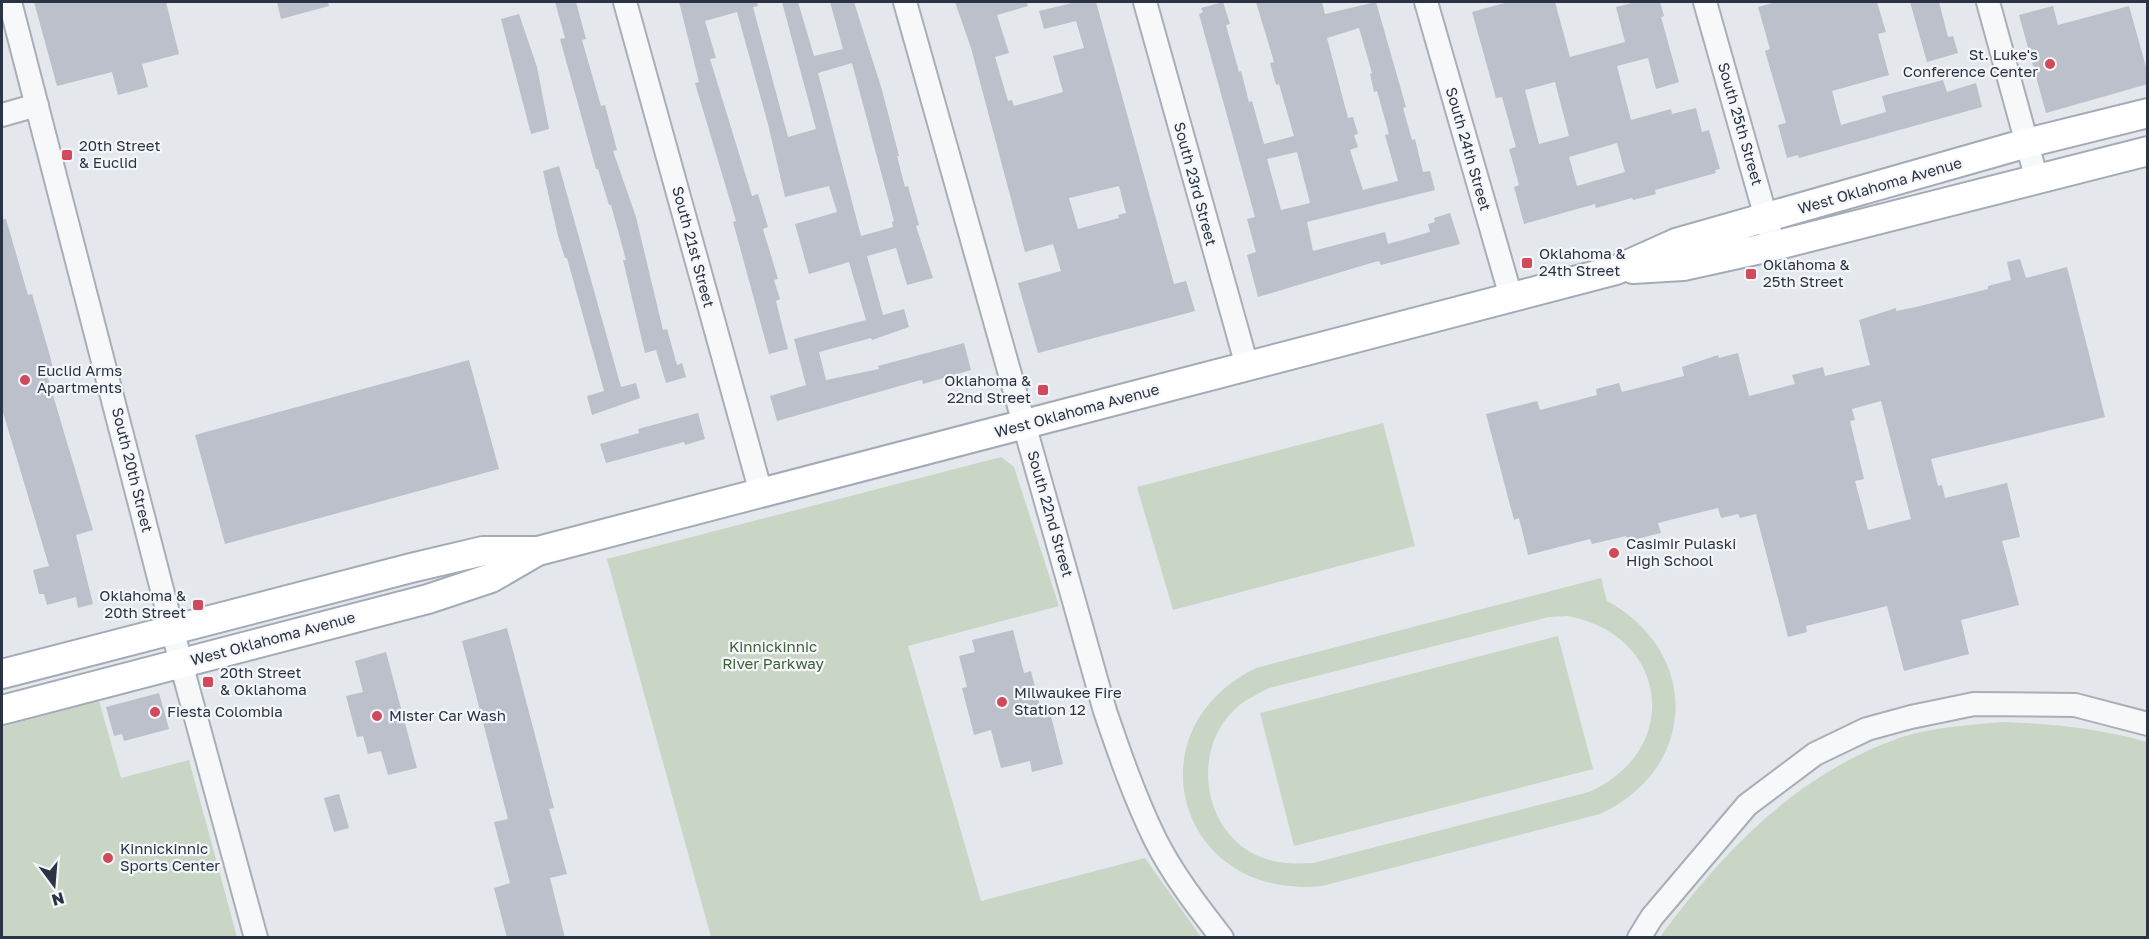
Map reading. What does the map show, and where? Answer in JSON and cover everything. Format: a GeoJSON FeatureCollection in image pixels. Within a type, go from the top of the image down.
{"type":"FeatureCollection","features":[{"type":"Feature","properties":{"kind":"main road","name":"West Oklahoma Avenue"},"geometry":{"type":"LineString","coordinates":[[2,674],[483,551],[538,551],[1616,270],[1683,266],[1771,232],[2027,143],[2148,113]]}},
{"type":"Feature","properties":{"kind":"main road","name":"West Oklahoma Avenue"},"geometry":{"type":"LineString","coordinates":[[1771,232],[2037,180],[2145,152]]}},
{"type":"Feature","properties":{"kind":"main road","name":"West Oklahoma Avenue"},"geometry":{"type":"LineString","coordinates":[[2,710],[356,618],[491,578],[538,551]]}},
{"type":"Feature","properties":{"kind":"main road"},"geometry":{"type":"LineString","coordinates":[[347,584],[356,618]]}},
{"type":"Feature","properties":{"kind":"street","name":"South 20th Street"},"geometry":{"type":"LineString","coordinates":[[9,2],[256,938]]}},
{"type":"Feature","properties":{"kind":"street","name":"South 21st Street"},"geometry":{"type":"LineString","coordinates":[[626,2],[761,493]]}},
{"type":"Feature","properties":{"kind":"street","name":"South 22nd Street"},"geometry":{"type":"LineString","coordinates":[[905,2],[1105,711],[1124,767],[1155,840],[1192,899],[1222,938]]}},
{"type":"Feature","properties":{"kind":"street","name":"South 23rd Street"},"geometry":{"type":"LineString","coordinates":[[1145,2],[1247,366]]}},
{"type":"Feature","properties":{"kind":"street","name":"South 24th Street"},"geometry":{"type":"LineString","coordinates":[[1426,2],[1511,297]]}},
{"type":"Feature","properties":{"kind":"street","name":"South 25th Street"},"geometry":{"type":"LineString","coordinates":[[1705,2],[1771,232]]}},
{"type":"Feature","properties":{"kind":"street"},"geometry":{"type":"LineString","coordinates":[[1988,2],[2037,180]]}},
{"type":"Feature","properties":{"kind":"street"},"geometry":{"type":"LineString","coordinates":[[2,115],[37,105]]}},
{"type":"Feature","properties":{"kind":"street"},"geometry":{"type":"LineString","coordinates":[[1639,938],[1652,918],[1747,805],[1815,754],[1867,729],[1974,704],[2075,705],[2148,724]]}},
{"type":"Feature","properties":{"kind":"green space"},"geometry":{"type":"Polygon","coordinates":[[[1383,423],[1415,546],[1173,610],[1137,487],[1383,423]]]}},
{"type":"Feature","properties":{"kind":"green space","name":"Kinnickinnic River Parkway"},"geometry":{"type":"Polygon","coordinates":[[[1001,457],[1014,467],[1059,606],[908,646],[981,901],[1145,858],[1201,937],[711,937],[607,559],[1001,457]]]}},
{"type":"Feature","properties":{"kind":"green space"},"geometry":{"type":"Polygon","coordinates":[[[1601,578],[1607,601],[1638,623],[1659,649],[1672,679],[1676,710],[1670,740],[1656,769],[1632,794],[1600,814],[1322,886],[1273,883],[1233,867],[1204,840],[1187,806],[1183,768],[1192,730],[1216,696],[1256,668],[1601,578]],[[1568,616],[1549,617],[1269,688],[1238,706],[1220,727],[1212,747],[1208,768],[1209,789],[1215,810],[1225,829],[1239,844],[1258,856],[1285,863],[1313,863],[1589,792],[1619,773],[1640,749],[1650,723],[1652,695],[1644,669],[1627,646],[1602,627],[1568,616]]]}},
{"type":"Feature","properties":{"kind":"green space"},"geometry":{"type":"Polygon","coordinates":[[[1558,636],[1593,769],[1294,846],[1260,713],[1558,636]]]}},
{"type":"Feature","properties":{"kind":"green space","name":"Kinnickinnic Sports Center"},"geometry":{"type":"Polygon","coordinates":[[[99,701],[121,778],[189,760],[237,937],[2,937],[2,727],[99,701]]]}},
{"type":"Feature","properties":{"kind":"green space"},"geometry":{"type":"Polygon","coordinates":[[[2004,722],[2076,727],[2147,742],[2147,937],[1660,937],[1709,875],[1736,846],[1795,794],[1827,772],[1862,753],[1912,734],[1951,727],[2004,722]]]}},
{"type":"Feature","properties":{"kind":"building"},"geometry":{"type":"Polygon","coordinates":[[[34,2],[166,2],[179,54],[142,64],[148,87],[118,95],[112,72],[57,86],[34,2]]]}},
{"type":"Feature","properties":{"kind":"building"},"geometry":{"type":"Polygon","coordinates":[[[277,2],[328,2],[329,6],[281,19],[277,2]]]}},
{"type":"Feature","properties":{"kind":"building"},"geometry":{"type":"Polygon","coordinates":[[[555,2],[576,2],[586,39],[582,40],[601,106],[605,105],[617,150],[613,151],[636,217],[663,330],[667,329],[677,365],[682,363],[686,377],[666,383],[656,350],[645,353],[623,260],[626,260],[611,205],[609,205],[598,169],[596,169],[560,39],[565,38],[555,2]]]}},
{"type":"Feature","properties":{"kind":"building"},"geometry":{"type":"Polygon","coordinates":[[[679,2],[757,2],[758,6],[753,7],[788,137],[816,129],[782,2],[798,2],[814,56],[843,49],[830,2],[854,2],[882,90],[905,187],[908,186],[919,225],[916,226],[933,278],[907,285],[896,248],[867,256],[883,315],[904,309],[909,327],[872,340],[871,338],[819,352],[826,380],[879,369],[878,366],[964,343],[971,370],[923,384],[922,380],[917,381],[777,421],[770,396],[806,385],[794,339],[866,320],[849,262],[809,274],[795,224],[837,212],[829,186],[785,197],[768,124],[737,12],[705,21],[716,58],[710,59],[752,196],[758,194],[768,227],[763,229],[778,279],[774,280],[780,299],[776,301],[788,349],[769,354],[733,222],[736,221],[695,83],[699,82],[679,2]],[[852,63],[818,73],[861,236],[893,227],[892,222],[894,221],[852,63]]]}},
{"type":"Feature","properties":{"kind":"building"},"geometry":{"type":"Polygon","coordinates":[[[955,2],[1027,2],[1028,6],[997,15],[1009,53],[995,57],[1008,101],[1012,100],[1014,106],[1063,92],[1053,56],[1084,48],[1076,21],[1044,29],[1039,11],[1076,2],[1096,2],[1174,284],[1186,281],[1195,311],[1038,353],[1018,283],[1061,271],[1053,244],[1025,252],[971,48],[955,2]],[[1119,186],[1069,198],[1078,229],[1119,218],[1118,215],[1126,213],[1119,186]]]}},
{"type":"Feature","properties":{"kind":"building"},"geometry":{"type":"Polygon","coordinates":[[[1223,2],[1230,24],[1226,25],[1239,72],[1241,71],[1249,102],[1252,101],[1264,144],[1294,136],[1279,84],[1276,85],[1270,63],[1274,62],[1256,2],[1322,2],[1325,14],[1376,2],[1406,107],[1403,108],[1412,140],[1415,139],[1423,172],[1430,171],[1435,190],[1307,222],[1313,251],[1385,232],[1388,244],[1430,232],[1428,224],[1435,222],[1434,218],[1450,213],[1460,244],[1381,265],[1379,261],[1371,263],[1258,297],[1247,255],[1256,252],[1247,219],[1255,217],[1199,14],[1203,12],[1201,8],[1223,2]],[[1359,28],[1327,38],[1348,118],[1353,117],[1358,134],[1354,135],[1358,147],[1350,150],[1363,190],[1398,181],[1385,135],[1389,134],[1377,91],[1374,92],[1370,74],[1372,73],[1359,28]],[[1297,152],[1267,159],[1281,210],[1310,203],[1297,152]]]}},
{"type":"Feature","properties":{"kind":"building"},"geometry":{"type":"Polygon","coordinates":[[[1508,2],[1555,2],[1570,57],[1625,42],[1616,7],[1636,2],[1660,2],[1664,16],[1661,17],[1679,82],[1656,89],[1648,58],[1617,66],[1631,120],[1671,109],[1672,114],[1696,108],[1702,132],[1709,130],[1720,169],[1715,170],[1716,173],[1655,190],[1656,194],[1596,208],[1595,204],[1524,224],[1514,187],[1519,185],[1509,149],[1516,147],[1502,97],[1496,98],[1472,12],[1508,2]],[[1555,82],[1525,90],[1539,144],[1569,136],[1555,82]],[[1617,143],[1569,157],[1577,186],[1625,172],[1617,143]]]}},
{"type":"Feature","properties":{"kind":"building"},"geometry":{"type":"Polygon","coordinates":[[[1776,2],[1877,2],[1886,32],[1878,34],[1889,75],[1832,91],[1841,125],[1886,112],[1882,96],[1943,80],[1947,92],[1976,83],[1982,107],[1799,158],[1798,155],[1787,158],[1778,125],[1786,123],[1765,51],[1770,49],[1758,7],[1776,2]]]}},
{"type":"Feature","properties":{"kind":"building"},"geometry":{"type":"Polygon","coordinates":[[[1910,2],[1939,2],[1948,37],[1953,36],[1958,53],[1927,62],[1910,2]]]}},
{"type":"Feature","properties":{"kind":"building"},"geometry":{"type":"Polygon","coordinates":[[[2053,6],[2058,25],[2129,6],[2148,74],[2148,84],[2046,113],[2019,15],[2053,6]]]}},
{"type":"Feature","properties":{"kind":"building"},"geometry":{"type":"Polygon","coordinates":[[[519,14],[537,67],[549,129],[531,134],[501,19],[519,14]]]}},
{"type":"Feature","properties":{"kind":"building"},"geometry":{"type":"Polygon","coordinates":[[[559,166],[621,387],[636,383],[640,398],[592,415],[587,396],[604,391],[567,258],[565,258],[558,236],[543,171],[559,166]]]}},
{"type":"Feature","properties":{"kind":"building","name":"Euclid Arms Apartments"},"geometry":{"type":"Polygon","coordinates":[[[2,219],[6,219],[28,295],[32,294],[54,373],[47,375],[93,530],[76,535],[93,604],[78,608],[76,597],[47,605],[44,594],[39,594],[33,570],[49,566],[2,409],[2,219]]]}},
{"type":"Feature","properties":{"kind":"building"},"geometry":{"type":"Polygon","coordinates":[[[2020,259],[2026,278],[2067,267],[2105,417],[1931,459],[1938,486],[1942,485],[1945,498],[2007,483],[2020,537],[2002,541],[2019,605],[1961,620],[1969,654],[1904,671],[1887,606],[1806,626],[1807,632],[1788,637],[1756,514],[1740,518],[1738,514],[1721,518],[1718,508],[1658,523],[1661,533],[1628,541],[1626,536],[1592,544],[1590,539],[1528,555],[1519,518],[1514,520],[1486,414],[1537,401],[1540,410],[1597,395],[1596,389],[1619,383],[1622,392],[1684,376],[1682,367],[1718,355],[1719,358],[1738,353],[1749,396],[1795,384],[1792,375],[1823,367],[1825,376],[1870,365],[1859,320],[1896,308],[1896,311],[1916,307],[1988,289],[1988,286],[2011,280],[2007,262],[2020,259]],[[1881,401],[1852,409],[1855,420],[1850,421],[1864,479],[1855,481],[1868,530],[1911,519],[1881,401]]]}},
{"type":"Feature","properties":{"kind":"building"},"geometry":{"type":"Polygon","coordinates":[[[469,360],[499,469],[225,544],[195,435],[469,360]]]}},
{"type":"Feature","properties":{"kind":"building"},"geometry":{"type":"Polygon","coordinates":[[[698,413],[705,439],[685,445],[684,442],[606,463],[600,444],[639,433],[638,429],[698,413]]]}},
{"type":"Feature","properties":{"kind":"building"},"geometry":{"type":"Polygon","coordinates":[[[507,628],[554,808],[549,809],[567,874],[550,878],[565,938],[507,938],[494,888],[510,883],[494,822],[508,819],[462,641],[507,628]]]}},
{"type":"Feature","properties":{"kind":"building","name":"Milwaukee Fire Station 12"},"geometry":{"type":"Polygon","coordinates":[[[1013,630],[1024,673],[1031,671],[1043,718],[1051,716],[1063,764],[1032,772],[1030,761],[1001,768],[991,730],[974,735],[962,688],[967,687],[959,656],[975,652],[972,640],[1013,630]]]}},
{"type":"Feature","properties":{"kind":"building","name":"Mister Car Wash"},"geometry":{"type":"Polygon","coordinates":[[[386,652],[417,768],[388,775],[381,751],[368,754],[363,736],[357,737],[346,696],[363,692],[355,661],[386,652]]]}},
{"type":"Feature","properties":{"kind":"building"},"geometry":{"type":"Polygon","coordinates":[[[159,693],[169,729],[124,741],[122,734],[114,736],[106,707],[159,693]]]}},
{"type":"Feature","properties":{"kind":"building"},"geometry":{"type":"Polygon","coordinates":[[[339,794],[349,828],[334,832],[324,798],[339,794]]]}},
{"type":"Feature","properties":{"kind":"place","name":"St. Luke's Conference Center"},"geometry":{"type":"Point","coordinates":[2050,64]}},
{"type":"Feature","properties":{"kind":"place","name":"20th Street & Euclid"},"geometry":{"type":"Point","coordinates":[67,155]}},
{"type":"Feature","properties":{"kind":"place","name":"Oklahoma & 24th Street"},"geometry":{"type":"Point","coordinates":[1527,263]}},
{"type":"Feature","properties":{"kind":"place","name":"Oklahoma & 25th Street"},"geometry":{"type":"Point","coordinates":[1751,274]}},
{"type":"Feature","properties":{"kind":"place","name":"Euclid Arms Apartments"},"geometry":{"type":"Point","coordinates":[25,380]}},
{"type":"Feature","properties":{"kind":"place","name":"Oklahoma & 22nd Street"},"geometry":{"type":"Point","coordinates":[1043,390]}},
{"type":"Feature","properties":{"kind":"place","name":"Casimir Pulaski High School"},"geometry":{"type":"Point","coordinates":[1614,553]}},
{"type":"Feature","properties":{"kind":"place","name":"Oklahoma & 20th Street"},"geometry":{"type":"Point","coordinates":[198,605]}},
{"type":"Feature","properties":{"kind":"place","name":"20th Street & Oklahoma"},"geometry":{"type":"Point","coordinates":[208,682]}},
{"type":"Feature","properties":{"kind":"place","name":"Milwaukee Fire Station 12"},"geometry":{"type":"Point","coordinates":[1002,702]}},
{"type":"Feature","properties":{"kind":"place","name":"Fiesta Colombia"},"geometry":{"type":"Point","coordinates":[155,712]}},
{"type":"Feature","properties":{"kind":"place","name":"Mister Car Wash"},"geometry":{"type":"Point","coordinates":[377,716]}},
{"type":"Feature","properties":{"kind":"place","name":"Kinnickinnic Sports Center"},"geometry":{"type":"Point","coordinates":[108,858]}}]}
